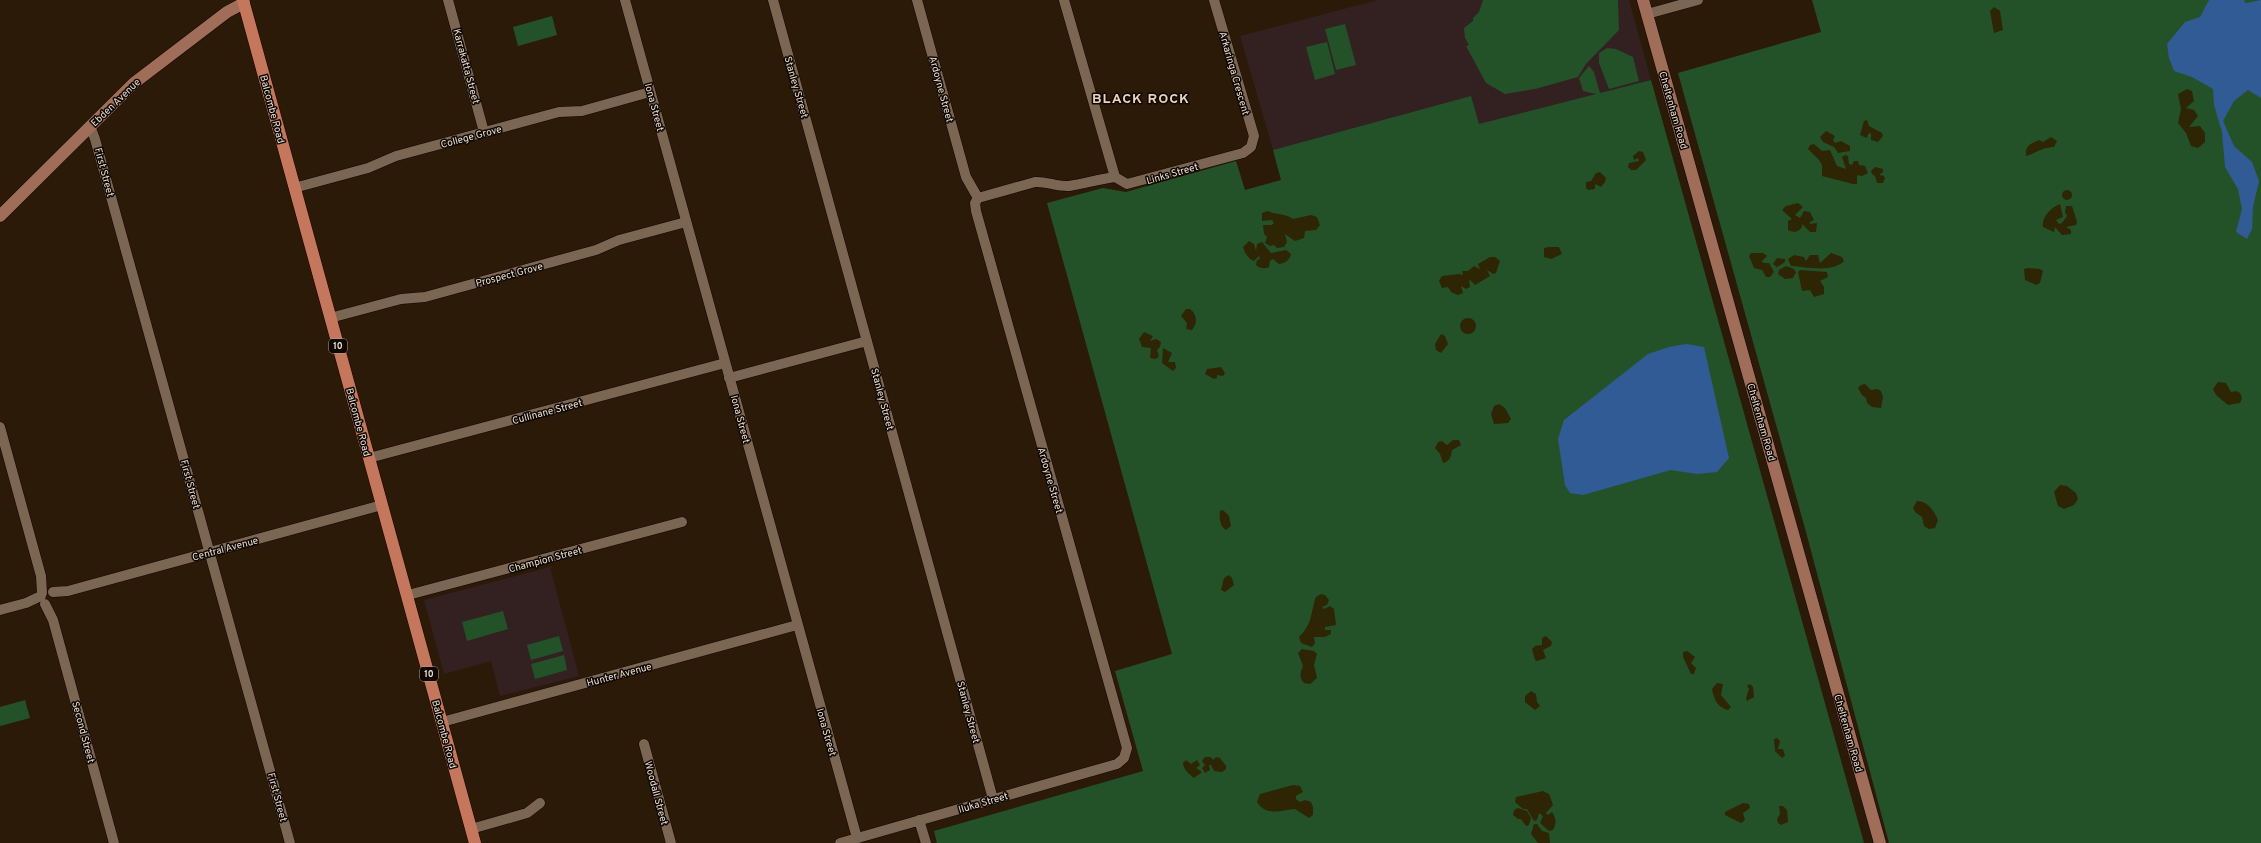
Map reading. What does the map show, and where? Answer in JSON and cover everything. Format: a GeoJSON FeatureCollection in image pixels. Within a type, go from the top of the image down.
{"type":"FeatureCollection","features":[{"type":"Feature","properties":{"kind":"main road","name":"Balcombe Road"},"geometry":{"type":"LineString","coordinates":[[243,2],[408,595],[475,843]]}},
{"type":"Feature","properties":{"kind":"street","name":"Karrakatta Street"},"geometry":{"type":"LineString","coordinates":[[448,0],[484,132]]}},
{"type":"Feature","properties":{"kind":"street","name":"Iona Street"},"geometry":{"type":"LineString","coordinates":[[625,0],[857,838]]}},
{"type":"Feature","properties":{"kind":"street","name":"Stanley Street"},"geometry":{"type":"LineString","coordinates":[[773,0],[993,799]]}},
{"type":"Feature","properties":{"kind":"street","name":"Ardoyne Street"},"geometry":{"type":"LineString","coordinates":[[918,0],[968,189],[977,200],[976,211],[1126,748],[1124,758]]}},
{"type":"Feature","properties":{"kind":"street"},"geometry":{"type":"LineString","coordinates":[[977,200],[1035,182],[1044,181],[1069,186],[1114,173],[1064,0]]}},
{"type":"Feature","properties":{"kind":"street","name":"Arkaringa Crescent"},"geometry":{"type":"LineString","coordinates":[[1214,0],[1254,136],[1251,147]]}},
{"type":"Feature","properties":{"kind":"street","name":"Cheltenham Road"},"geometry":{"type":"LineString","coordinates":[[1643,0],[1880,843]]}},
{"type":"Feature","properties":{"kind":"street"},"geometry":{"type":"LineString","coordinates":[[1647,14],[1698,0]]}},
{"type":"Feature","properties":{"kind":"street","name":"Ebden Avenue"},"geometry":{"type":"LineString","coordinates":[[0,216],[138,80],[227,12],[243,2]]}},
{"type":"Feature","properties":{"kind":"street","name":"College Grove"},"geometry":{"type":"LineString","coordinates":[[294,188],[368,168],[396,156],[484,132],[559,112],[582,111],[650,92]]}},
{"type":"Feature","properties":{"kind":"street","name":"First Street"},"geometry":{"type":"LineString","coordinates":[[90,126],[95,139],[290,843]]}},
{"type":"Feature","properties":{"kind":"street","name":"Links Street"},"geometry":{"type":"LineString","coordinates":[[1114,173],[1122,183],[1134,184],[1243,153],[1251,147]]}},
{"type":"Feature","properties":{"kind":"street","name":"Prospect Grove"},"geometry":{"type":"LineString","coordinates":[[330,318],[401,299],[440,293],[596,250],[619,240],[686,222]]}},
{"type":"Feature","properties":{"kind":"street"},"geometry":{"type":"LineString","coordinates":[[729,378],[867,341]]}},
{"type":"Feature","properties":{"kind":"street","name":"Cullinane Street"},"geometry":{"type":"LineString","coordinates":[[369,458],[726,363]]}},
{"type":"Feature","properties":{"kind":"street","name":"Second Street"},"geometry":{"type":"LineString","coordinates":[[0,427],[114,843]]}},
{"type":"Feature","properties":{"kind":"street","name":"Central Avenue"},"geometry":{"type":"LineString","coordinates":[[0,610],[382,505]]}},
{"type":"Feature","properties":{"kind":"street","name":"Champion Street"},"geometry":{"type":"LineString","coordinates":[[408,595],[682,522]]}},
{"type":"Feature","properties":{"kind":"street","name":"Hunter Avenue"},"geometry":{"type":"LineString","coordinates":[[442,722],[797,625]]}},
{"type":"Feature","properties":{"kind":"street","name":"Woodall Street"},"geometry":{"type":"LineString","coordinates":[[644,744],[671,843]]}},
{"type":"Feature","properties":{"kind":"street","name":"Iluka Street"},"geometry":{"type":"LineString","coordinates":[[840,843],[1116,764],[1124,758]]}},
{"type":"Feature","properties":{"kind":"street"},"geometry":{"type":"LineString","coordinates":[[471,829],[527,813],[540,803]]}},
{"type":"Feature","properties":{"kind":"street"},"geometry":{"type":"LineString","coordinates":[[919,820],[926,843]]}},
{"type":"Feature","properties":{"kind":"shaded area"},"geometry":{"type":"Polygon","coordinates":[[[1378,0],[1629,0],[1651,80],[1479,125],[1470,97],[1273,150],[1240,36],[1378,0]]]}},
{"type":"Feature","properties":{"kind":"shaded area"},"geometry":{"type":"Polygon","coordinates":[[[550,567],[579,676],[500,696],[491,661],[444,674],[424,600],[550,567]]]}},
{"type":"Feature","properties":{"kind":"green space"},"geometry":{"type":"Polygon","coordinates":[[[1483,0],[1618,0],[1619,30],[1586,64],[1578,77],[1535,89],[1505,94],[1486,83],[1466,46],[1469,45],[1465,38],[1464,28],[1473,21],[1473,18],[1479,12],[1483,0]]]}},
{"type":"Feature","properties":{"kind":"green space"},"geometry":{"type":"Polygon","coordinates":[[[1812,0],[2261,0],[2261,843],[1889,843],[1806,532],[1678,73],[1821,32],[1812,0]]]}},
{"type":"Feature","properties":{"kind":"green space"},"geometry":{"type":"Polygon","coordinates":[[[552,16],[557,35],[518,46],[513,27],[552,16]]]}},
{"type":"Feature","properties":{"kind":"green space"},"geometry":{"type":"Polygon","coordinates":[[[1345,24],[1356,65],[1336,70],[1325,29],[1345,24]]]}},
{"type":"Feature","properties":{"kind":"green space"},"geometry":{"type":"Polygon","coordinates":[[[1327,42],[1335,74],[1315,80],[1306,47],[1327,42]]]}},
{"type":"Feature","properties":{"kind":"green space"},"geometry":{"type":"Polygon","coordinates":[[[1607,48],[1616,49],[1633,57],[1639,81],[1609,89],[1599,63],[1599,53],[1607,48]]]}},
{"type":"Feature","properties":{"kind":"green space"},"geometry":{"type":"Polygon","coordinates":[[[1589,66],[1594,72],[1600,93],[1651,80],[1864,843],[937,843],[934,831],[1143,771],[1115,671],[1172,654],[1047,203],[1103,188],[1126,192],[1236,161],[1245,190],[1281,180],[1273,150],[1471,96],[1479,124],[1596,94],[1583,91],[1579,78],[1589,66]]]}},
{"type":"Feature","properties":{"kind":"green space"},"geometry":{"type":"Polygon","coordinates":[[[503,611],[508,629],[467,641],[462,622],[503,611]]]}},
{"type":"Feature","properties":{"kind":"green space"},"geometry":{"type":"Polygon","coordinates":[[[559,636],[563,651],[531,660],[527,645],[559,636]]]}},
{"type":"Feature","properties":{"kind":"green space"},"geometry":{"type":"Polygon","coordinates":[[[564,655],[567,670],[535,679],[531,664],[564,655]]]}},
{"type":"Feature","properties":{"kind":"green space"},"geometry":{"type":"Polygon","coordinates":[[[25,700],[30,718],[0,726],[0,707],[25,700]]]}},
{"type":"Feature","properties":{"kind":"sand"},"geometry":{"type":"Polygon","coordinates":[[[1994,7],[2000,11],[2003,30],[1994,33],[1990,11],[1994,7]]]}},
{"type":"Feature","properties":{"kind":"sand"},"geometry":{"type":"Polygon","coordinates":[[[2187,89],[2192,91],[2194,101],[2186,108],[2194,110],[2198,116],[2189,127],[2200,126],[2205,133],[2205,142],[2198,148],[2191,146],[2186,133],[2178,123],[2181,109],[2178,94],[2187,89]]]}},
{"type":"Feature","properties":{"kind":"sand"},"geometry":{"type":"Polygon","coordinates":[[[1867,120],[1869,126],[1882,133],[1883,136],[1878,142],[1871,140],[1871,133],[1868,134],[1867,138],[1860,135],[1864,121],[1867,120]]]}},
{"type":"Feature","properties":{"kind":"sand"},"geometry":{"type":"Polygon","coordinates":[[[1826,131],[1835,136],[1833,140],[1835,143],[1841,141],[1850,146],[1850,151],[1838,153],[1834,147],[1823,142],[1820,137],[1826,131]]]}},
{"type":"Feature","properties":{"kind":"sand"},"geometry":{"type":"Polygon","coordinates":[[[2051,137],[2057,141],[2054,147],[2043,149],[2026,156],[2026,149],[2029,145],[2039,140],[2043,142],[2051,137]]]}},
{"type":"Feature","properties":{"kind":"sand"},"geometry":{"type":"Polygon","coordinates":[[[1814,144],[1822,151],[1830,150],[1837,166],[1846,169],[1842,157],[1845,155],[1848,156],[1849,164],[1852,165],[1854,161],[1858,161],[1859,165],[1865,166],[1868,173],[1862,176],[1857,175],[1857,184],[1822,176],[1822,165],[1808,149],[1810,145],[1814,144]]]}},
{"type":"Feature","properties":{"kind":"sand"},"geometry":{"type":"Polygon","coordinates":[[[1639,151],[1643,152],[1646,160],[1636,170],[1631,170],[1628,167],[1629,163],[1639,161],[1638,158],[1634,160],[1633,156],[1639,151]]]}},
{"type":"Feature","properties":{"kind":"sand"},"geometry":{"type":"Polygon","coordinates":[[[1875,167],[1883,169],[1883,172],[1880,174],[1885,178],[1883,183],[1877,183],[1875,176],[1872,174],[1871,171],[1875,167]]]}},
{"type":"Feature","properties":{"kind":"sand"},"geometry":{"type":"Polygon","coordinates":[[[1600,172],[1606,178],[1605,182],[1601,187],[1595,184],[1595,189],[1588,190],[1586,188],[1586,182],[1591,181],[1596,173],[1600,172]]]}},
{"type":"Feature","properties":{"kind":"sand"},"geometry":{"type":"Polygon","coordinates":[[[2065,190],[2069,190],[2071,191],[2071,199],[2065,200],[2062,197],[2062,193],[2065,190]]]}},
{"type":"Feature","properties":{"kind":"sand"},"geometry":{"type":"Polygon","coordinates":[[[1798,203],[1803,207],[1795,215],[1800,218],[1804,211],[1810,212],[1814,220],[1810,222],[1810,224],[1817,223],[1816,232],[1810,232],[1802,224],[1802,227],[1797,231],[1792,232],[1788,230],[1788,221],[1792,219],[1782,210],[1786,206],[1798,203]]]}},
{"type":"Feature","properties":{"kind":"sand"},"geometry":{"type":"Polygon","coordinates":[[[2060,204],[2063,217],[2056,220],[2059,224],[2062,223],[2067,216],[2065,212],[2066,206],[2072,206],[2077,222],[2076,225],[2066,227],[2071,230],[2071,234],[2062,235],[2055,227],[2054,232],[2043,227],[2045,216],[2054,207],[2060,204]]]}},
{"type":"Feature","properties":{"kind":"sand"},"geometry":{"type":"Polygon","coordinates":[[[1268,211],[1293,219],[1311,215],[1317,217],[1320,225],[1316,230],[1305,231],[1304,238],[1295,241],[1285,234],[1287,242],[1284,247],[1277,248],[1274,245],[1270,246],[1265,243],[1267,237],[1264,234],[1263,225],[1271,225],[1274,223],[1272,220],[1262,221],[1262,213],[1268,211]]]}},
{"type":"Feature","properties":{"kind":"sand"},"geometry":{"type":"Polygon","coordinates":[[[1249,241],[1254,244],[1256,251],[1257,244],[1262,242],[1271,253],[1286,250],[1291,254],[1285,262],[1279,264],[1273,259],[1270,261],[1269,267],[1261,268],[1256,265],[1257,260],[1260,259],[1259,256],[1254,261],[1252,260],[1248,257],[1243,247],[1249,241]]]}},
{"type":"Feature","properties":{"kind":"sand"},"geometry":{"type":"Polygon","coordinates":[[[1559,247],[1562,254],[1551,259],[1544,257],[1544,248],[1559,247]]]}},
{"type":"Feature","properties":{"kind":"sand"},"geometry":{"type":"Polygon","coordinates":[[[1751,253],[1763,253],[1767,256],[1762,261],[1763,263],[1769,263],[1774,272],[1770,277],[1766,277],[1762,270],[1754,268],[1749,256],[1751,253]]]}},
{"type":"Feature","properties":{"kind":"sand"},"geometry":{"type":"Polygon","coordinates":[[[1831,253],[1842,257],[1844,261],[1833,267],[1819,268],[1791,266],[1788,259],[1794,255],[1804,257],[1806,261],[1810,255],[1818,255],[1820,263],[1831,253]]]}},
{"type":"Feature","properties":{"kind":"sand"},"geometry":{"type":"Polygon","coordinates":[[[1490,257],[1495,257],[1500,261],[1496,273],[1493,274],[1487,270],[1490,276],[1475,285],[1469,279],[1470,287],[1466,289],[1461,286],[1463,293],[1458,295],[1451,292],[1448,287],[1442,288],[1439,281],[1442,276],[1463,275],[1462,271],[1468,271],[1474,266],[1480,269],[1478,264],[1490,257]]]}},
{"type":"Feature","properties":{"kind":"sand"},"geometry":{"type":"Polygon","coordinates":[[[1777,258],[1785,259],[1785,262],[1777,267],[1773,264],[1777,258]]]}},
{"type":"Feature","properties":{"kind":"sand"},"geometry":{"type":"Polygon","coordinates":[[[1786,266],[1794,269],[1796,272],[1793,278],[1785,279],[1778,274],[1779,270],[1786,266]]]}},
{"type":"Feature","properties":{"kind":"sand"},"geometry":{"type":"Polygon","coordinates":[[[2024,269],[2040,269],[2043,271],[2040,283],[2036,285],[2025,280],[2024,269]]]}},
{"type":"Feature","properties":{"kind":"sand"},"geometry":{"type":"Polygon","coordinates":[[[1800,270],[1827,272],[1828,277],[1820,281],[1824,287],[1824,294],[1814,297],[1810,290],[1802,291],[1798,272],[1800,270]]]}},
{"type":"Feature","properties":{"kind":"sand"},"geometry":{"type":"Polygon","coordinates":[[[1186,309],[1190,309],[1194,313],[1196,319],[1192,330],[1186,329],[1187,323],[1181,316],[1186,309]]]}},
{"type":"Feature","properties":{"kind":"sand"},"geometry":{"type":"Polygon","coordinates":[[[1465,318],[1471,318],[1476,323],[1474,332],[1471,334],[1465,334],[1460,329],[1460,323],[1465,318]]]}},
{"type":"Feature","properties":{"kind":"sand"},"geometry":{"type":"Polygon","coordinates":[[[1144,332],[1153,336],[1150,341],[1156,339],[1161,342],[1160,347],[1157,350],[1159,356],[1156,359],[1150,358],[1151,348],[1142,347],[1139,339],[1144,332]]]}},
{"type":"Feature","properties":{"kind":"sand"},"geometry":{"type":"Polygon","coordinates":[[[1441,334],[1445,336],[1448,344],[1441,353],[1436,350],[1435,344],[1441,334]]]}},
{"type":"Feature","properties":{"kind":"sand"},"geometry":{"type":"Polygon","coordinates":[[[1163,348],[1172,353],[1168,362],[1175,362],[1176,368],[1173,371],[1162,363],[1163,348]]]}},
{"type":"Feature","properties":{"kind":"sand"},"geometry":{"type":"Polygon","coordinates":[[[1221,367],[1225,373],[1223,376],[1217,375],[1217,378],[1214,379],[1205,374],[1207,369],[1221,367]]]}},
{"type":"Feature","properties":{"kind":"sand"},"geometry":{"type":"Polygon","coordinates":[[[2218,382],[2226,383],[2231,392],[2236,391],[2240,393],[2242,398],[2240,403],[2228,405],[2216,395],[2213,389],[2218,382]]]}},
{"type":"Feature","properties":{"kind":"sand"},"geometry":{"type":"Polygon","coordinates":[[[1865,384],[1871,390],[1877,389],[1881,391],[1883,397],[1881,408],[1872,407],[1867,403],[1866,398],[1862,395],[1858,388],[1865,384]]]}},
{"type":"Feature","properties":{"kind":"sand"},"geometry":{"type":"Polygon","coordinates":[[[1499,404],[1505,408],[1511,419],[1508,423],[1494,424],[1491,414],[1494,406],[1499,404]]]}},
{"type":"Feature","properties":{"kind":"sand"},"geometry":{"type":"Polygon","coordinates":[[[1453,440],[1459,440],[1461,445],[1452,450],[1450,458],[1443,463],[1440,454],[1435,448],[1438,442],[1442,441],[1447,445],[1453,440]]]}},
{"type":"Feature","properties":{"kind":"sand"},"geometry":{"type":"Polygon","coordinates":[[[2060,485],[2067,486],[2076,493],[2078,499],[2074,505],[2064,509],[2058,506],[2054,492],[2060,485]]]}},
{"type":"Feature","properties":{"kind":"sand"},"geometry":{"type":"Polygon","coordinates":[[[1917,501],[1921,501],[1932,510],[1938,520],[1935,528],[1929,529],[1924,526],[1922,517],[1915,512],[1913,508],[1917,501]]]}},
{"type":"Feature","properties":{"kind":"sand"},"geometry":{"type":"Polygon","coordinates":[[[1223,510],[1229,516],[1231,526],[1226,530],[1222,527],[1220,519],[1220,511],[1223,510]]]}},
{"type":"Feature","properties":{"kind":"sand"},"geometry":{"type":"Polygon","coordinates":[[[1229,575],[1232,578],[1234,585],[1225,592],[1221,590],[1224,578],[1229,575]]]}},
{"type":"Feature","properties":{"kind":"sand"},"geometry":{"type":"Polygon","coordinates":[[[1321,594],[1325,595],[1329,600],[1327,605],[1322,607],[1324,609],[1330,606],[1334,609],[1336,625],[1325,627],[1325,630],[1331,630],[1331,634],[1325,637],[1314,637],[1315,643],[1312,647],[1301,643],[1299,637],[1309,623],[1316,597],[1321,594]]]}},
{"type":"Feature","properties":{"kind":"sand"},"geometry":{"type":"Polygon","coordinates":[[[1546,636],[1552,642],[1551,646],[1543,650],[1546,658],[1537,661],[1535,660],[1532,649],[1535,646],[1542,645],[1542,638],[1546,636]]]}},
{"type":"Feature","properties":{"kind":"sand"},"geometry":{"type":"Polygon","coordinates":[[[1302,649],[1314,651],[1317,654],[1314,665],[1317,678],[1310,684],[1304,683],[1301,677],[1303,666],[1298,653],[1302,649]]]}},
{"type":"Feature","properties":{"kind":"sand"},"geometry":{"type":"Polygon","coordinates":[[[1687,651],[1695,657],[1691,663],[1696,668],[1694,674],[1691,674],[1683,657],[1683,652],[1687,651]]]}},
{"type":"Feature","properties":{"kind":"sand"},"geometry":{"type":"Polygon","coordinates":[[[1717,683],[1723,684],[1721,695],[1731,707],[1728,710],[1721,707],[1715,699],[1712,689],[1717,683]]]}},
{"type":"Feature","properties":{"kind":"sand"},"geometry":{"type":"Polygon","coordinates":[[[1750,684],[1753,687],[1754,697],[1747,701],[1746,698],[1749,689],[1747,686],[1750,684]]]}},
{"type":"Feature","properties":{"kind":"sand"},"geometry":{"type":"Polygon","coordinates":[[[1531,691],[1536,694],[1537,702],[1540,706],[1535,710],[1525,702],[1525,696],[1531,691]]]}},
{"type":"Feature","properties":{"kind":"sand"},"geometry":{"type":"Polygon","coordinates":[[[1777,738],[1780,741],[1778,749],[1783,749],[1785,756],[1782,758],[1775,751],[1774,739],[1777,738]]]}},
{"type":"Feature","properties":{"kind":"sand"},"geometry":{"type":"Polygon","coordinates":[[[1205,757],[1211,757],[1213,760],[1216,757],[1220,758],[1226,766],[1226,769],[1222,772],[1214,771],[1211,765],[1209,765],[1210,770],[1205,773],[1202,768],[1205,765],[1202,761],[1205,757]]]}},
{"type":"Feature","properties":{"kind":"sand"},"geometry":{"type":"Polygon","coordinates":[[[1186,760],[1191,764],[1197,760],[1200,765],[1196,768],[1201,771],[1201,773],[1194,778],[1190,775],[1183,765],[1186,760]]]}},
{"type":"Feature","properties":{"kind":"sand"},"geometry":{"type":"Polygon","coordinates":[[[1293,785],[1300,786],[1303,792],[1296,796],[1296,799],[1300,802],[1305,800],[1311,802],[1313,807],[1313,815],[1309,818],[1295,809],[1274,812],[1265,810],[1257,802],[1260,794],[1293,785]]]}},
{"type":"Feature","properties":{"kind":"sand"},"geometry":{"type":"Polygon","coordinates":[[[1543,791],[1549,794],[1553,805],[1546,813],[1548,815],[1552,812],[1556,821],[1553,830],[1549,831],[1540,823],[1543,816],[1539,813],[1537,820],[1534,821],[1527,809],[1523,809],[1515,802],[1516,797],[1543,791]]]}},
{"type":"Feature","properties":{"kind":"sand"},"geometry":{"type":"Polygon","coordinates":[[[1743,803],[1749,804],[1750,808],[1743,813],[1745,820],[1741,823],[1725,815],[1725,812],[1743,803]]]}},
{"type":"Feature","properties":{"kind":"sand"},"geometry":{"type":"Polygon","coordinates":[[[1779,806],[1783,806],[1787,810],[1788,822],[1781,825],[1778,823],[1777,819],[1780,814],[1779,806]]]}},
{"type":"Feature","properties":{"kind":"sand"},"geometry":{"type":"Polygon","coordinates":[[[1518,808],[1527,811],[1531,818],[1529,825],[1526,826],[1521,819],[1518,819],[1513,815],[1514,810],[1518,808]]]}},
{"type":"Feature","properties":{"kind":"sand"},"geometry":{"type":"Polygon","coordinates":[[[1534,824],[1537,824],[1542,831],[1549,833],[1550,843],[1538,843],[1531,834],[1534,824]]]}},
{"type":"Feature","properties":{"kind":"water"},"geometry":{"type":"Polygon","coordinates":[[[2209,0],[2244,0],[2246,3],[2261,0],[2261,98],[2248,90],[2234,101],[2223,121],[2234,146],[2252,162],[2259,181],[2253,207],[2252,229],[2247,239],[2236,232],[2242,209],[2238,189],[2225,167],[2222,132],[2214,105],[2213,89],[2192,77],[2174,71],[2169,58],[2167,44],[2185,22],[2200,17],[2209,0]]]}},
{"type":"Feature","properties":{"kind":"water"},"geometry":{"type":"Polygon","coordinates":[[[1686,344],[1704,347],[1729,458],[1717,472],[1697,474],[1671,470],[1583,495],[1570,493],[1565,485],[1558,439],[1564,420],[1648,354],[1669,347],[1686,344]]]}},
{"type":"Feature","properties":{"kind":"district","name":"BLACK ROCK"},"geometry":{"type":"Point","coordinates":[1141,98]}}]}
